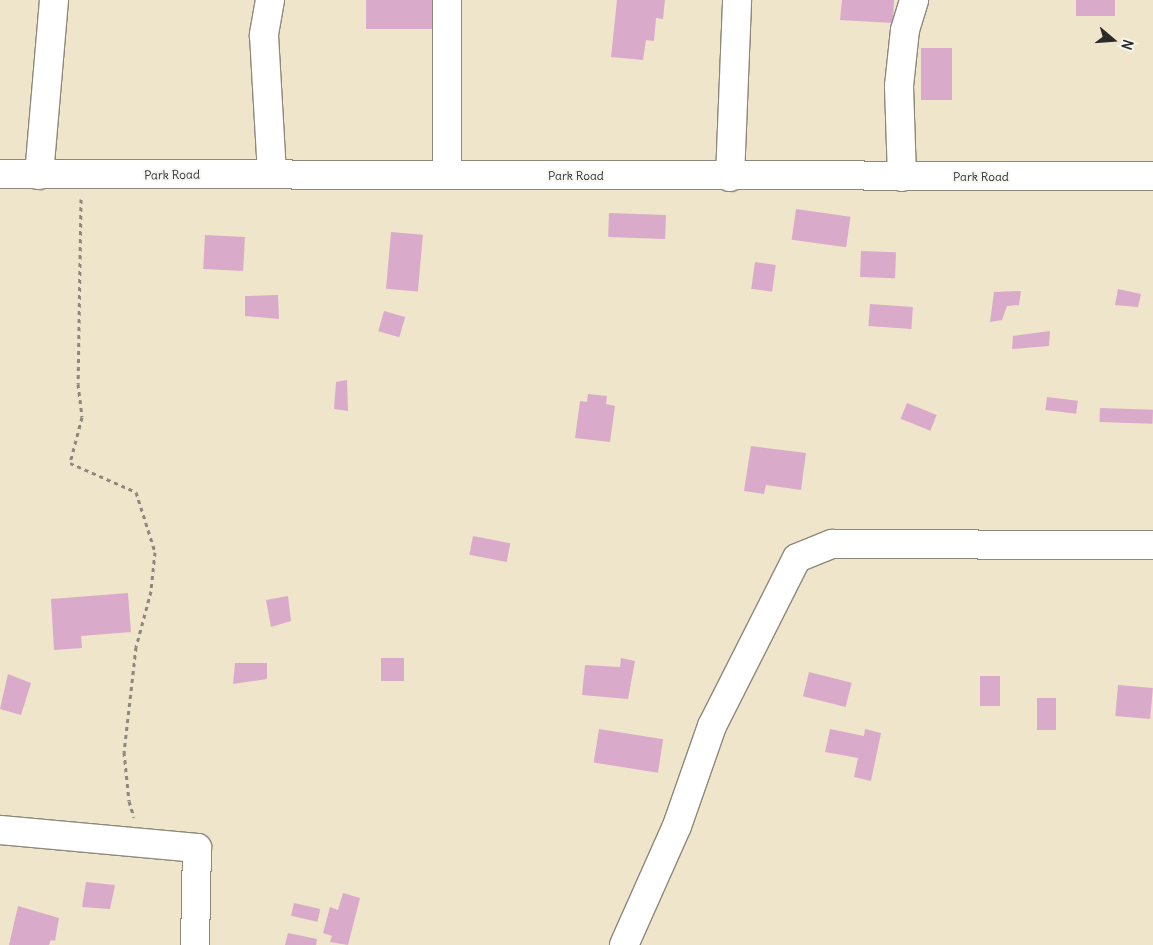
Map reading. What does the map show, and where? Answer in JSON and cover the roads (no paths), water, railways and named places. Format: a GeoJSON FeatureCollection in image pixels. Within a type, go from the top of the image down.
{"type":"FeatureCollection","features":[{"type":"Feature","properties":{"kind":"street"},"geometry":{"type":"LineString","coordinates":[[39,175],[54,0]]}},
{"type":"Feature","properties":{"kind":"street"},"geometry":{"type":"LineString","coordinates":[[270,0],[264,35],[272,173]]}},
{"type":"Feature","properties":{"kind":"street"},"geometry":{"type":"LineString","coordinates":[[447,0],[447,175]]}},
{"type":"Feature","properties":{"kind":"street"},"geometry":{"type":"LineString","coordinates":[[730,178],[737,0]]}},
{"type":"Feature","properties":{"kind":"street"},"geometry":{"type":"LineString","coordinates":[[902,177],[899,86],[905,30],[914,0]]}},
{"type":"Feature","properties":{"kind":"street","name":"Park Road"},"geometry":{"type":"LineString","coordinates":[[0,174],[82,176],[272,173],[730,178],[1153,176]]}},
{"type":"Feature","properties":{"kind":"street"},"geometry":{"type":"LineString","coordinates":[[624,945],[677,826],[712,726],[797,558],[832,544],[1153,545]]}},
{"type":"Feature","properties":{"kind":"street"},"geometry":{"type":"LineString","coordinates":[[0,830],[197,848],[195,945]]}}]}
